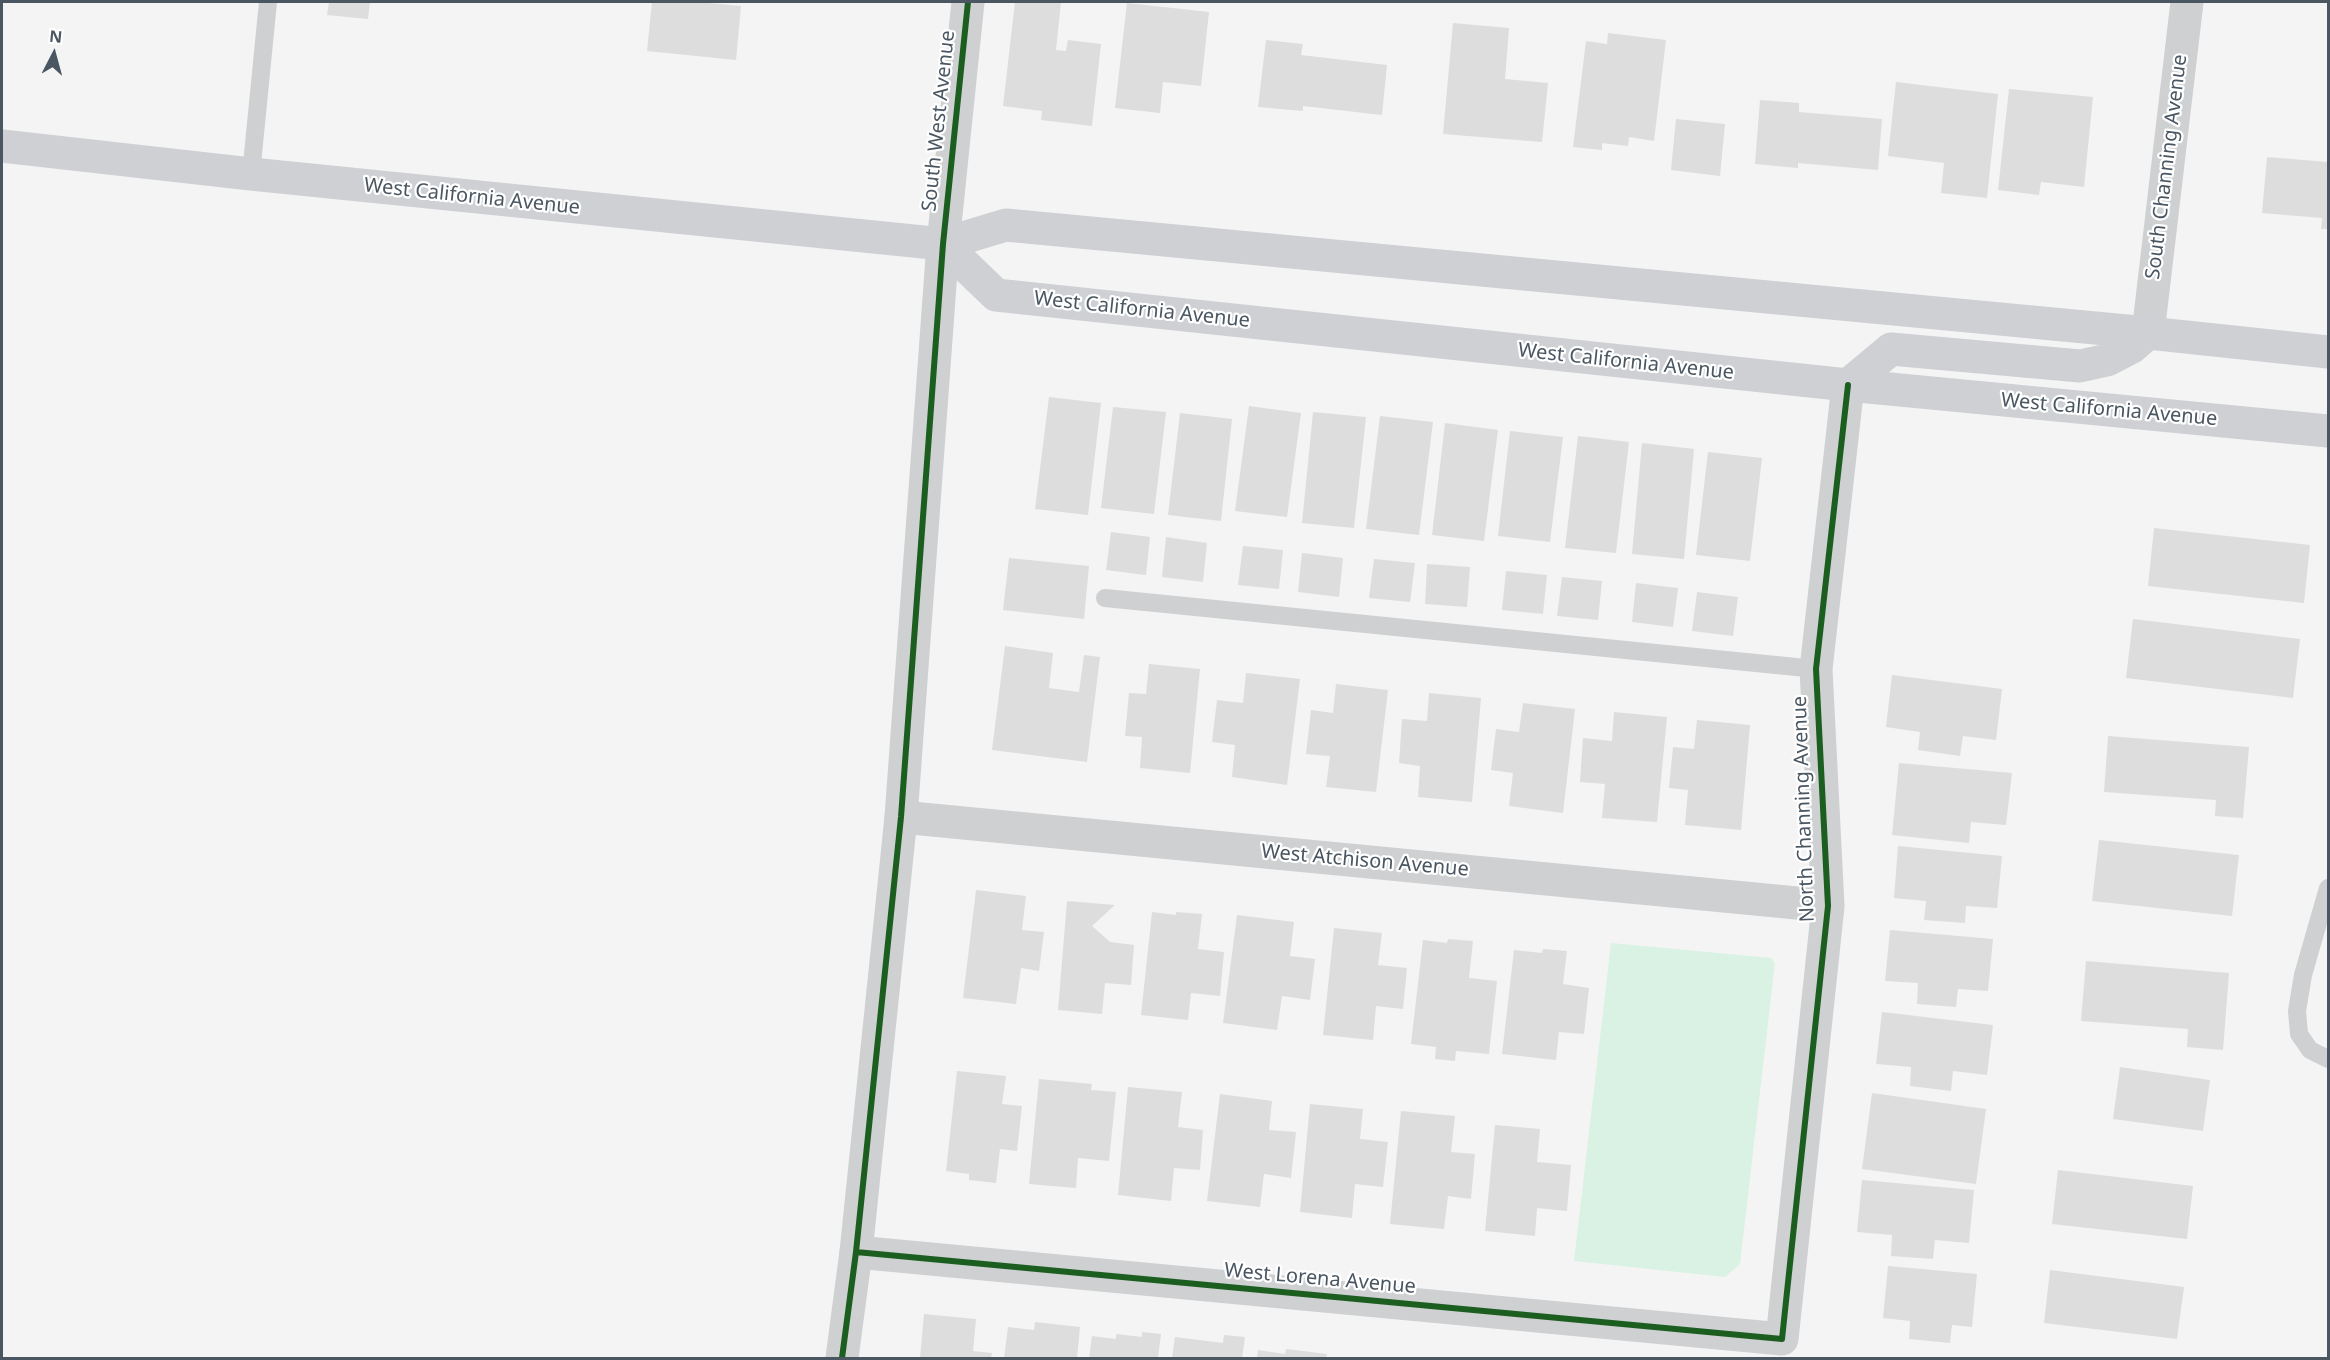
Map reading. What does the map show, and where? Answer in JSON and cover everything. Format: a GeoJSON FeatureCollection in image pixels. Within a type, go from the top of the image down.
{"type":"FeatureCollection","features":[{"type":"Feature","properties":{"kind":"main road","name":"West California Avenue"},"geometry":{"type":"LineString","coordinates":[[2,146],[251,174],[943,244],[1006,225],[2328,352]]}},
{"type":"Feature","properties":{"kind":"main road","name":"West California Avenue"},"geometry":{"type":"LineString","coordinates":[[943,244],[996,295],[1848,385],[2328,431]]}},
{"type":"Feature","properties":{"kind":"main road"},"geometry":{"type":"LineString","coordinates":[[1848,385],[1891,349],[2080,366],[2107,360],[2132,347],[2148,333]]}},
{"type":"Feature","properties":{"kind":"street","name":"South West Avenue"},"geometry":{"type":"LineString","coordinates":[[842,1359],[856,1252],[901,817],[943,244],[968,2]]}},
{"type":"Feature","properties":{"kind":"street","name":"South Channing Avenue"},"geometry":{"type":"LineString","coordinates":[[2148,333],[2187,2]]}},
{"type":"Feature","properties":{"kind":"street","name":"North Channing Avenue"},"geometry":{"type":"LineString","coordinates":[[1782,1339],[1828,906],[1816,669],[1848,385]]}},
{"type":"Feature","properties":{"kind":"street","name":"West Atchison Avenue"},"geometry":{"type":"LineString","coordinates":[[901,817],[1828,906]]}},
{"type":"Feature","properties":{"kind":"street","name":"West Lorena Avenue"},"geometry":{"type":"LineString","coordinates":[[856,1252],[1782,1339]]}},
{"type":"Feature","properties":{"kind":"lane"},"geometry":{"type":"LineString","coordinates":[[251,174],[268,2]]}},
{"type":"Feature","properties":{"kind":"lane"},"geometry":{"type":"LineString","coordinates":[[1105,598],[1816,669]]}},
{"type":"Feature","properties":{"kind":"lane"},"geometry":{"type":"LineString","coordinates":[[2328,888],[2303,975],[2297,1011],[2299,1034],[2310,1050],[2328,1059]]}},
{"type":"Feature","properties":{"kind":"green space"},"geometry":{"type":"Polygon","coordinates":[[[1611,943],[1771,958],[1775,963],[1740,1264],[1725,1277],[1574,1261],[1611,943]]]}},
{"type":"Feature","properties":{"kind":"building"},"geometry":{"type":"Polygon","coordinates":[[[329,2],[370,2],[368,19],[327,15],[329,2]]]}},
{"type":"Feature","properties":{"kind":"building"},"geometry":{"type":"Polygon","coordinates":[[[652,2],[697,2],[741,6],[736,60],[647,51],[652,2]]]}},
{"type":"Feature","properties":{"kind":"building"},"geometry":{"type":"Polygon","coordinates":[[[1015,2],[1061,2],[1056,50],[1066,51],[1068,40],[1101,44],[1092,126],[1041,120],[1042,111],[1003,106],[1015,2]]]}},
{"type":"Feature","properties":{"kind":"building"},"geometry":{"type":"Polygon","coordinates":[[[1127,3],[1209,12],[1201,86],[1163,82],[1160,113],[1115,108],[1127,3]]]}},
{"type":"Feature","properties":{"kind":"building"},"geometry":{"type":"Polygon","coordinates":[[[1453,23],[1509,28],[1505,79],[1548,83],[1542,142],[1443,134],[1453,23]]]}},
{"type":"Feature","properties":{"kind":"building"},"geometry":{"type":"Polygon","coordinates":[[[1608,33],[1666,40],[1654,141],[1629,137],[1628,146],[1602,143],[1602,150],[1573,147],[1586,41],[1607,44],[1608,33]]]}},
{"type":"Feature","properties":{"kind":"building"},"geometry":{"type":"Polygon","coordinates":[[[1266,40],[1303,44],[1301,55],[1387,65],[1382,115],[1303,106],[1303,111],[1258,107],[1266,40]]]}},
{"type":"Feature","properties":{"kind":"building"},"geometry":{"type":"Polygon","coordinates":[[[1896,82],[1998,94],[1987,198],[1941,193],[1944,163],[1888,156],[1896,82]]]}},
{"type":"Feature","properties":{"kind":"building"},"geometry":{"type":"Polygon","coordinates":[[[2009,89],[2093,97],[2084,187],[2041,182],[2039,195],[1998,190],[2009,89]]]}},
{"type":"Feature","properties":{"kind":"building"},"geometry":{"type":"Polygon","coordinates":[[[1760,100],[1799,103],[1799,112],[1882,119],[1878,170],[1798,163],[1798,168],[1755,164],[1760,100]]]}},
{"type":"Feature","properties":{"kind":"building"},"geometry":{"type":"Polygon","coordinates":[[[1676,119],[1725,124],[1720,176],[1671,170],[1676,119]]]}},
{"type":"Feature","properties":{"kind":"building"},"geometry":{"type":"Polygon","coordinates":[[[2267,157],[2328,162],[2328,229],[2321,229],[2322,218],[2262,213],[2267,157]]]}},
{"type":"Feature","properties":{"kind":"building"},"geometry":{"type":"Polygon","coordinates":[[[1049,397],[1101,403],[1088,515],[1035,509],[1049,397]]]}},
{"type":"Feature","properties":{"kind":"building"},"geometry":{"type":"Polygon","coordinates":[[[1249,406],[1301,413],[1287,517],[1235,511],[1249,406]]]}},
{"type":"Feature","properties":{"kind":"building"},"geometry":{"type":"Polygon","coordinates":[[[1113,407],[1166,412],[1154,514],[1101,508],[1113,407]]]}},
{"type":"Feature","properties":{"kind":"building"},"geometry":{"type":"Polygon","coordinates":[[[1313,412],[1366,417],[1354,528],[1302,523],[1313,412]]]}},
{"type":"Feature","properties":{"kind":"building"},"geometry":{"type":"Polygon","coordinates":[[[1180,413],[1232,419],[1221,521],[1168,515],[1180,413]]]}},
{"type":"Feature","properties":{"kind":"building"},"geometry":{"type":"Polygon","coordinates":[[[1380,416],[1433,422],[1419,535],[1366,529],[1380,416]]]}},
{"type":"Feature","properties":{"kind":"building"},"geometry":{"type":"Polygon","coordinates":[[[1445,423],[1498,430],[1484,541],[1432,535],[1445,423]]]}},
{"type":"Feature","properties":{"kind":"building"},"geometry":{"type":"Polygon","coordinates":[[[1510,431],[1563,437],[1550,542],[1498,536],[1510,431]]]}},
{"type":"Feature","properties":{"kind":"building"},"geometry":{"type":"Polygon","coordinates":[[[1578,436],[1629,442],[1616,553],[1565,548],[1578,436]]]}},
{"type":"Feature","properties":{"kind":"building"},"geometry":{"type":"Polygon","coordinates":[[[1642,443],[1694,449],[1684,559],[1632,554],[1642,443]]]}},
{"type":"Feature","properties":{"kind":"building"},"geometry":{"type":"Polygon","coordinates":[[[1708,452],[1762,458],[1750,561],[1696,555],[1708,452]]]}},
{"type":"Feature","properties":{"kind":"building"},"geometry":{"type":"Polygon","coordinates":[[[2154,528],[2310,545],[2304,603],[2148,586],[2154,528]]]}},
{"type":"Feature","properties":{"kind":"building"},"geometry":{"type":"Polygon","coordinates":[[[1111,532],[1150,537],[1146,575],[1106,570],[1111,532]]]}},
{"type":"Feature","properties":{"kind":"building"},"geometry":{"type":"Polygon","coordinates":[[[1166,537],[1207,543],[1203,582],[1162,577],[1166,537]]]}},
{"type":"Feature","properties":{"kind":"building"},"geometry":{"type":"Polygon","coordinates":[[[1243,546],[1283,550],[1279,589],[1238,585],[1243,546]]]}},
{"type":"Feature","properties":{"kind":"building"},"geometry":{"type":"Polygon","coordinates":[[[1302,553],[1343,558],[1339,597],[1298,592],[1302,553]]]}},
{"type":"Feature","properties":{"kind":"building"},"geometry":{"type":"Polygon","coordinates":[[[1009,558],[1089,566],[1084,619],[1003,610],[1009,558]]]}},
{"type":"Feature","properties":{"kind":"building"},"geometry":{"type":"Polygon","coordinates":[[[1374,559],[1415,563],[1410,602],[1369,598],[1374,559]]]}},
{"type":"Feature","properties":{"kind":"building"},"geometry":{"type":"Polygon","coordinates":[[[1427,564],[1470,567],[1467,607],[1425,604],[1427,564]]]}},
{"type":"Feature","properties":{"kind":"building"},"geometry":{"type":"Polygon","coordinates":[[[1506,571],[1547,575],[1543,614],[1502,610],[1506,571]]]}},
{"type":"Feature","properties":{"kind":"building"},"geometry":{"type":"Polygon","coordinates":[[[1562,577],[1602,581],[1598,620],[1557,616],[1562,577]]]}},
{"type":"Feature","properties":{"kind":"building"},"geometry":{"type":"Polygon","coordinates":[[[1636,583],[1678,588],[1673,627],[1632,622],[1636,583]]]}},
{"type":"Feature","properties":{"kind":"building"},"geometry":{"type":"Polygon","coordinates":[[[1697,592],[1738,597],[1733,636],[1692,631],[1697,592]]]}},
{"type":"Feature","properties":{"kind":"building"},"geometry":{"type":"Polygon","coordinates":[[[2133,619],[2300,639],[2293,698],[2126,678],[2133,619]]]}},
{"type":"Feature","properties":{"kind":"building"},"geometry":{"type":"Polygon","coordinates":[[[1005,646],[1053,653],[1049,688],[1079,692],[1084,655],[1100,657],[1087,762],[992,750],[1005,646]]]}},
{"type":"Feature","properties":{"kind":"building"},"geometry":{"type":"Polygon","coordinates":[[[1149,664],[1200,669],[1190,773],[1140,768],[1142,737],[1125,736],[1129,693],[1146,694],[1149,664]]]}},
{"type":"Feature","properties":{"kind":"building"},"geometry":{"type":"Polygon","coordinates":[[[1246,673],[1300,679],[1287,785],[1232,777],[1235,745],[1212,742],[1217,700],[1243,703],[1246,673]]]}},
{"type":"Feature","properties":{"kind":"building"},"geometry":{"type":"Polygon","coordinates":[[[1892,675],[2002,689],[1996,740],[1963,736],[1960,756],[1918,750],[1920,732],[1886,727],[1892,675]]]}},
{"type":"Feature","properties":{"kind":"building"},"geometry":{"type":"Polygon","coordinates":[[[1336,684],[1388,690],[1376,792],[1326,787],[1330,756],[1306,754],[1311,710],[1333,713],[1336,684]]]}},
{"type":"Feature","properties":{"kind":"building"},"geometry":{"type":"Polygon","coordinates":[[[1429,693],[1481,698],[1472,802],[1418,797],[1420,766],[1399,763],[1402,719],[1427,721],[1429,693]]]}},
{"type":"Feature","properties":{"kind":"building"},"geometry":{"type":"Polygon","coordinates":[[[1523,703],[1575,709],[1563,813],[1509,806],[1513,773],[1491,770],[1496,729],[1519,732],[1523,703]]]}},
{"type":"Feature","properties":{"kind":"building"},"geometry":{"type":"Polygon","coordinates":[[[1614,712],[1667,717],[1657,822],[1602,818],[1605,784],[1580,782],[1583,738],[1612,741],[1614,712]]]}},
{"type":"Feature","properties":{"kind":"building"},"geometry":{"type":"Polygon","coordinates":[[[1697,720],[1750,725],[1741,830],[1685,825],[1688,790],[1669,788],[1673,747],[1694,749],[1697,720]]]}},
{"type":"Feature","properties":{"kind":"building"},"geometry":{"type":"Polygon","coordinates":[[[2108,736],[2249,747],[2243,818],[2215,816],[2216,800],[2104,792],[2108,736]]]}},
{"type":"Feature","properties":{"kind":"building"},"geometry":{"type":"Polygon","coordinates":[[[1899,763],[2012,773],[2006,825],[1971,822],[1969,843],[1892,835],[1899,763]]]}},
{"type":"Feature","properties":{"kind":"building"},"geometry":{"type":"Polygon","coordinates":[[[2099,840],[2239,855],[2232,916],[2092,901],[2099,840]]]}},
{"type":"Feature","properties":{"kind":"building"},"geometry":{"type":"Polygon","coordinates":[[[1898,846],[2002,856],[1997,908],[1966,906],[1965,923],[1924,920],[1926,901],[1894,898],[1898,846]]]}},
{"type":"Feature","properties":{"kind":"building"},"geometry":{"type":"Polygon","coordinates":[[[976,890],[1026,896],[1022,930],[1044,932],[1039,971],[1021,968],[1016,1004],[963,998],[976,890]]]}},
{"type":"Feature","properties":{"kind":"building"},"geometry":{"type":"Polygon","coordinates":[[[1067,901],[1115,905],[1092,926],[1110,942],[1134,945],[1131,985],[1105,983],[1102,1014],[1058,1010],[1067,901]]]}},
{"type":"Feature","properties":{"kind":"building"},"geometry":{"type":"Polygon","coordinates":[[[1152,912],[1176,915],[1176,912],[1202,914],[1198,949],[1224,952],[1220,996],[1191,993],[1188,1020],[1141,1015],[1152,912]]]}},
{"type":"Feature","properties":{"kind":"building"},"geometry":{"type":"Polygon","coordinates":[[[1237,915],[1294,922],[1290,956],[1315,959],[1310,1000],[1282,996],[1277,1030],[1223,1023],[1237,915]]]}},
{"type":"Feature","properties":{"kind":"building"},"geometry":{"type":"Polygon","coordinates":[[[1334,928],[1382,933],[1378,965],[1407,968],[1403,1009],[1376,1006],[1373,1040],[1323,1035],[1334,928]]]}},
{"type":"Feature","properties":{"kind":"building"},"geometry":{"type":"Polygon","coordinates":[[[1890,930],[1993,939],[1988,991],[1958,989],[1956,1007],[1917,1004],[1918,983],[1885,981],[1890,930]]]}},
{"type":"Feature","properties":{"kind":"building"},"geometry":{"type":"Polygon","coordinates":[[[1448,939],[1473,941],[1469,978],[1497,981],[1489,1054],[1456,1051],[1455,1061],[1435,1059],[1436,1047],[1411,1044],[1423,940],[1447,943],[1448,939]]]}},
{"type":"Feature","properties":{"kind":"building"},"geometry":{"type":"Polygon","coordinates":[[[1543,949],[1567,951],[1563,984],[1589,988],[1584,1034],[1559,1032],[1556,1060],[1502,1054],[1514,950],[1542,953],[1543,949]]]}},
{"type":"Feature","properties":{"kind":"building"},"geometry":{"type":"Polygon","coordinates":[[[2086,961],[2229,973],[2223,1050],[2187,1047],[2188,1029],[2081,1021],[2086,961]]]}},
{"type":"Feature","properties":{"kind":"building"},"geometry":{"type":"Polygon","coordinates":[[[1882,1012],[1993,1025],[1987,1075],[1953,1071],[1951,1091],[1910,1086],[1911,1067],[1876,1064],[1882,1012]]]}},
{"type":"Feature","properties":{"kind":"building"},"geometry":{"type":"Polygon","coordinates":[[[2120,1067],[2210,1080],[2203,1131],[2113,1119],[2120,1067]]]}},
{"type":"Feature","properties":{"kind":"building"},"geometry":{"type":"Polygon","coordinates":[[[957,1071],[1006,1076],[1002,1104],[1022,1106],[1017,1151],[1000,1149],[996,1183],[969,1180],[969,1174],[946,1171],[957,1071]]]}},
{"type":"Feature","properties":{"kind":"building"},"geometry":{"type":"Polygon","coordinates":[[[1039,1079],[1092,1084],[1091,1090],[1116,1092],[1109,1161],[1078,1158],[1076,1188],[1029,1184],[1039,1079]]]}},
{"type":"Feature","properties":{"kind":"building"},"geometry":{"type":"Polygon","coordinates":[[[1128,1087],[1182,1092],[1178,1127],[1203,1130],[1200,1170],[1174,1168],[1171,1201],[1118,1195],[1128,1087]]]}},
{"type":"Feature","properties":{"kind":"building"},"geometry":{"type":"Polygon","coordinates":[[[1872,1093],[1986,1109],[1976,1184],[1862,1169],[1872,1093]]]}},
{"type":"Feature","properties":{"kind":"building"},"geometry":{"type":"Polygon","coordinates":[[[1220,1094],[1272,1101],[1269,1130],[1296,1132],[1291,1178],[1264,1174],[1260,1207],[1207,1201],[1220,1094]]]}},
{"type":"Feature","properties":{"kind":"building"},"geometry":{"type":"Polygon","coordinates":[[[1310,1104],[1363,1109],[1360,1139],[1388,1142],[1383,1187],[1355,1184],[1352,1218],[1300,1212],[1310,1104]]]}},
{"type":"Feature","properties":{"kind":"building"},"geometry":{"type":"Polygon","coordinates":[[[1401,1111],[1455,1116],[1451,1152],[1475,1154],[1471,1199],[1448,1196],[1444,1229],[1390,1224],[1401,1111]]]}},
{"type":"Feature","properties":{"kind":"building"},"geometry":{"type":"Polygon","coordinates":[[[1495,1125],[1540,1129],[1537,1162],[1571,1165],[1567,1211],[1537,1208],[1535,1236],[1485,1231],[1495,1125]]]}},
{"type":"Feature","properties":{"kind":"building"},"geometry":{"type":"Polygon","coordinates":[[[2058,1170],[2193,1186],[2187,1239],[2052,1224],[2058,1170]]]}},
{"type":"Feature","properties":{"kind":"building"},"geometry":{"type":"Polygon","coordinates":[[[1862,1180],[1974,1190],[1969,1243],[1935,1240],[1933,1259],[1891,1256],[1892,1235],[1857,1232],[1862,1180]]]}},
{"type":"Feature","properties":{"kind":"building"},"geometry":{"type":"Polygon","coordinates":[[[1888,1266],[1977,1274],[1972,1327],[1952,1325],[1950,1343],[1909,1339],[1910,1321],[1883,1318],[1888,1266]]]}},
{"type":"Feature","properties":{"kind":"building"},"geometry":{"type":"Polygon","coordinates":[[[2050,1270],[2184,1287],[2177,1339],[2044,1323],[2050,1270]]]}},
{"type":"Feature","properties":{"kind":"building"},"geometry":{"type":"Polygon","coordinates":[[[924,1314],[976,1319],[973,1351],[992,1353],[991,1358],[920,1358],[924,1314]]]}},
{"type":"Feature","properties":{"kind":"building"},"geometry":{"type":"Polygon","coordinates":[[[1035,1322],[1080,1327],[1077,1358],[1004,1358],[1008,1327],[1034,1330],[1035,1322]]]}},
{"type":"Feature","properties":{"kind":"building"},"geometry":{"type":"Polygon","coordinates":[[[1142,1332],[1161,1334],[1158,1358],[1089,1358],[1092,1336],[1116,1339],[1116,1334],[1142,1337],[1142,1332]]]}},
{"type":"Feature","properties":{"kind":"building"},"geometry":{"type":"Polygon","coordinates":[[[1224,1335],[1245,1337],[1242,1358],[1172,1358],[1175,1337],[1223,1343],[1224,1335]]]}},
{"type":"Feature","properties":{"kind":"building"},"geometry":{"type":"Polygon","coordinates":[[[1286,1349],[1327,1354],[1326,1358],[1257,1358],[1258,1350],[1285,1354],[1286,1349]]]}},
{"type":"Feature","properties":{"kind":"cycle path"},"geometry":{"type":"LineString","coordinates":[[842,1358],[856,1252],[901,817],[943,244],[968,2]]}},
{"type":"Feature","properties":{"kind":"cycle path"},"geometry":{"type":"LineString","coordinates":[[856,1252],[1782,1339],[1828,906],[1816,669],[1848,385]]}}]}
